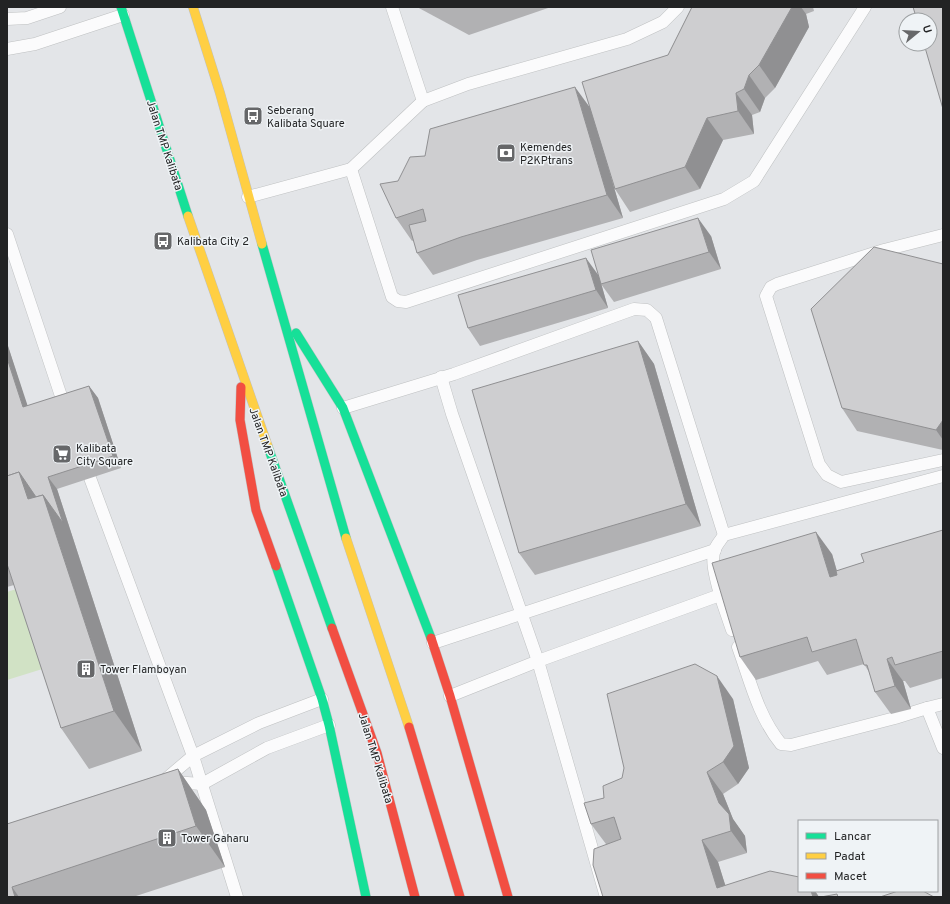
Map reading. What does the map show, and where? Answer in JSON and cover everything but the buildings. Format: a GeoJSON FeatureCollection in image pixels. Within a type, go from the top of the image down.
{"type":"FeatureCollection","features":[{"type":"Feature","properties":{"kind":"main road"},"geometry":{"type":"LineString","coordinates":[[192,7],[220,93],[248,197],[342,525],[416,747],[460,897]]}},
{"type":"Feature","properties":{"kind":"main road","name":"Jalan TMP Kalibata"},"geometry":{"type":"LineString","coordinates":[[122,11],[188,217],[242,376],[377,753],[415,897]]}},
{"type":"Feature","properties":{"kind":"main road"},"geometry":{"type":"LineString","coordinates":[[282,312],[343,408],[433,643],[450,696],[508,897]]}},
{"type":"Feature","properties":{"kind":"main road"},"geometry":{"type":"LineString","coordinates":[[242,376],[240,420],[256,510],[322,699],[366,897]]}},
{"type":"Feature","properties":{"kind":"lane"},"geometry":{"type":"LineString","coordinates":[[7,19],[27,18],[60,7]]}},
{"type":"Feature","properties":{"kind":"lane"},"geometry":{"type":"LineString","coordinates":[[392,7],[423,101]]}},
{"type":"Feature","properties":{"kind":"lane"},"geometry":{"type":"LineString","coordinates":[[248,197],[350,169],[423,101],[468,84],[627,39],[663,22],[678,7]]}},
{"type":"Feature","properties":{"kind":"lane"},"geometry":{"type":"LineString","coordinates":[[350,169],[392,297],[398,301],[406,302],[724,199],[754,181],[865,7]]}},
{"type":"Feature","properties":{"kind":"lane"},"geometry":{"type":"LineString","coordinates":[[7,49],[35,44],[122,11]]}},
{"type":"Feature","properties":{"kind":"lane"},"geometry":{"type":"LineString","coordinates":[[7,234],[65,408]]}},
{"type":"Feature","properties":{"kind":"lane"},"geometry":{"type":"LineString","coordinates":[[943,235],[884,250],[777,284],[771,287],[766,296],[818,464],[827,475],[842,482],[943,460]]}},
{"type":"Feature","properties":{"kind":"lane"},"geometry":{"type":"LineString","coordinates":[[343,408],[441,377],[634,309],[647,310],[656,318],[724,535]]}},
{"type":"Feature","properties":{"kind":"lane"},"geometry":{"type":"LineString","coordinates":[[441,377],[452,414],[538,661],[606,897]]}},
{"type":"Feature","properties":{"kind":"lane"},"geometry":{"type":"LineString","coordinates":[[943,476],[724,535],[715,550],[714,574],[759,707],[772,732],[781,744],[791,746],[943,704]]}},
{"type":"Feature","properties":{"kind":"lane"},"geometry":{"type":"LineString","coordinates":[[90,478],[202,784],[237,897]]}},
{"type":"Feature","properties":{"kind":"lane"},"geometry":{"type":"LineString","coordinates":[[433,643],[715,550]]}},
{"type":"Feature","properties":{"kind":"lane"},"geometry":{"type":"LineString","coordinates":[[450,696],[538,661],[720,595]]}},
{"type":"Feature","properties":{"kind":"lane"},"geometry":{"type":"LineString","coordinates":[[322,699],[259,723],[192,756],[160,782],[202,784],[267,748],[329,725]]}},
{"type":"Feature","properties":{"kind":"lane"},"geometry":{"type":"LineString","coordinates":[[927,708],[943,748]]}},
{"type":"Feature","properties":{"kind":"green space"},"geometry":{"type":"Polygon","coordinates":[[[26,586],[52,666],[7,680],[7,592],[26,586]]]}},
{"type":"Feature","properties":{"kind":"traffic: fast"},"geometry":{"type":"LineString","coordinates":[[121,7],[188,216]]}},
{"type":"Feature","properties":{"kind":"traffic: fast"},"geometry":{"type":"LineString","coordinates":[[262,244],[346,538]]}},
{"type":"Feature","properties":{"kind":"traffic: fast"},"geometry":{"type":"LineString","coordinates":[[296,333],[343,408],[431,638]]}},
{"type":"Feature","properties":{"kind":"traffic: fast"},"geometry":{"type":"LineString","coordinates":[[268,447],[332,628]]}},
{"type":"Feature","properties":{"kind":"traffic: fast"},"geometry":{"type":"LineString","coordinates":[[276,566],[322,699],[366,897]]}},
{"type":"Feature","properties":{"kind":"traffic: slow"},"geometry":{"type":"LineString","coordinates":[[193,7],[220,93],[262,244]]}},
{"type":"Feature","properties":{"kind":"traffic: slow"},"geometry":{"type":"LineString","coordinates":[[188,216],[268,447]]}},
{"type":"Feature","properties":{"kind":"traffic: slow"},"geometry":{"type":"LineString","coordinates":[[346,538],[409,727]]}},
{"type":"Feature","properties":{"kind":"traffic: jam"},"geometry":{"type":"LineString","coordinates":[[241,387],[240,420],[256,510],[276,566]]}},
{"type":"Feature","properties":{"kind":"traffic: jam"},"geometry":{"type":"LineString","coordinates":[[332,628],[377,753],[415,897]]}},
{"type":"Feature","properties":{"kind":"traffic: jam"},"geometry":{"type":"LineString","coordinates":[[431,638],[450,696],[508,897]]}},
{"type":"Feature","properties":{"kind":"traffic: jam"},"geometry":{"type":"LineString","coordinates":[[409,727],[460,897]]}},
{"type":"Feature","properties":{"kind":"place","name":"Seberang Kalibata Square"},"geometry":{"type":"Point","coordinates":[253,116]}},
{"type":"Feature","properties":{"kind":"place","name":"Kemendes P2KPtrans"},"geometry":{"type":"Point","coordinates":[506,153]}},
{"type":"Feature","properties":{"kind":"place","name":"Kalibata City 2"},"geometry":{"type":"Point","coordinates":[163,241]}},
{"type":"Feature","properties":{"kind":"place","name":"Kalibata City Square"},"geometry":{"type":"Point","coordinates":[62,454]}},
{"type":"Feature","properties":{"kind":"place","name":"Tower Flamboyan"},"geometry":{"type":"Point","coordinates":[86,669]}},
{"type":"Feature","properties":{"kind":"place","name":"Tower Gaharu"},"geometry":{"type":"Point","coordinates":[167,838]}}]}
